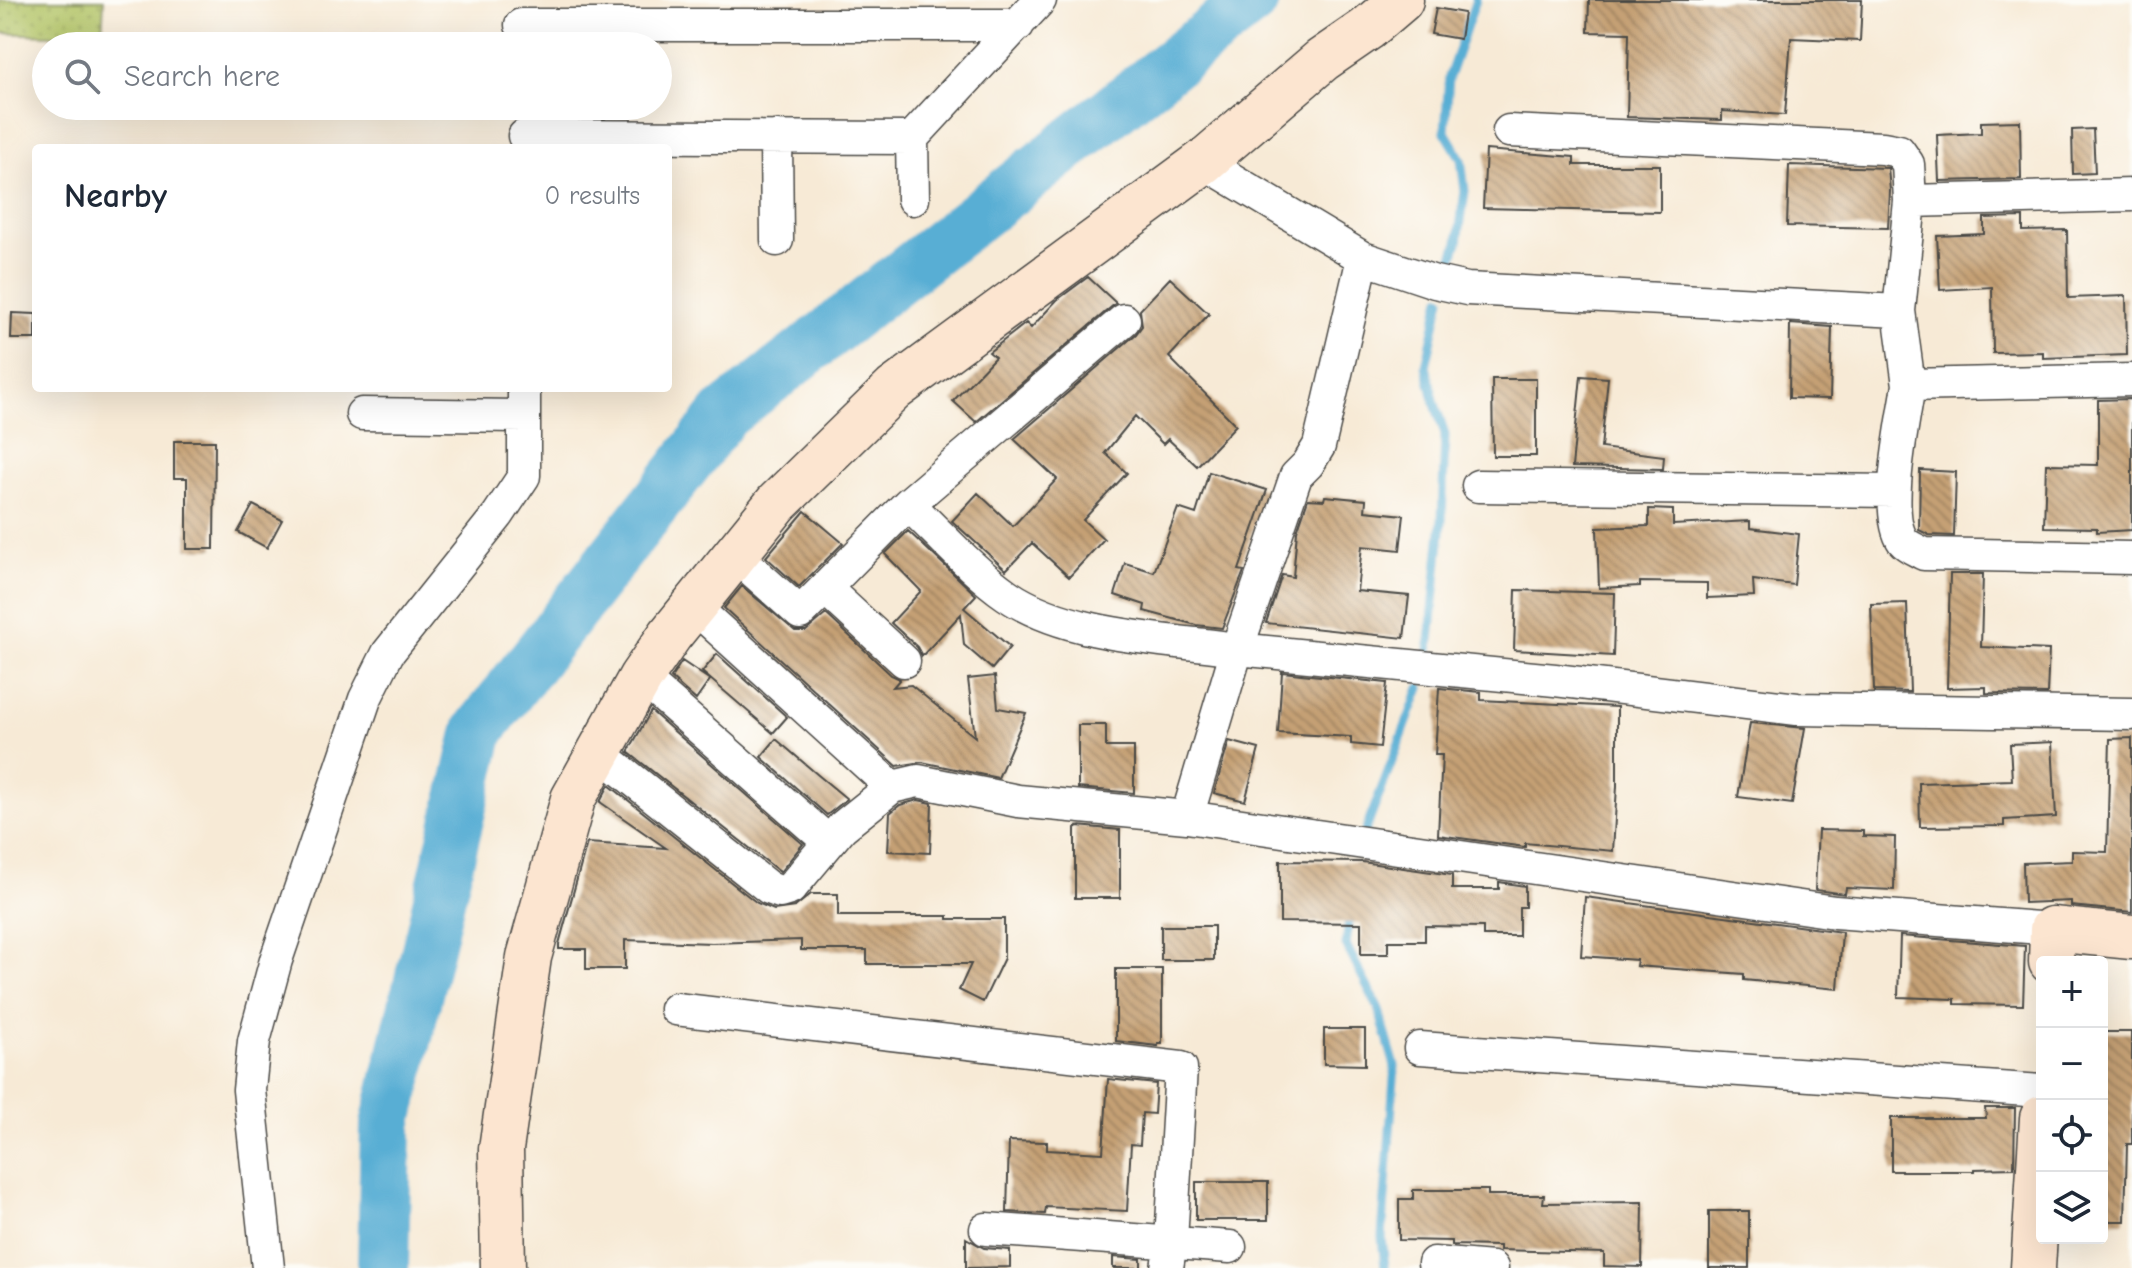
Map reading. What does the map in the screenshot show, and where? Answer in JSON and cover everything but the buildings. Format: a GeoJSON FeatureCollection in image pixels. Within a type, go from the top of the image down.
{"type":"FeatureCollection","features":[{"type":"Feature","properties":{"kind":"street"},"geometry":{"type":"LineString","coordinates":[[913,199],[912,138],[1040,0]]}},
{"type":"Feature","properties":{"kind":"street"},"geometry":{"type":"LineString","coordinates":[[503,1268],[501,1149],[529,957],[573,799],[641,677],[692,605],[777,503],[894,389],[1203,162],[1322,60],[1367,29],[1401,0]]}},
{"type":"Feature","properties":{"kind":"street"},"geometry":{"type":"LineString","coordinates":[[522,24],[1018,25]]}},
{"type":"Feature","properties":{"kind":"street"},"geometry":{"type":"LineString","coordinates":[[524,130],[663,142],[776,137],[912,138]]}},
{"type":"Feature","properties":{"kind":"street"},"geometry":{"type":"LineString","coordinates":[[1509,131],[1899,151],[1908,164],[1910,201],[1899,311],[1909,385],[1894,491],[1898,531],[1905,544],[1924,554],[2132,558]]}},
{"type":"Feature","properties":{"kind":"street"},"geometry":{"type":"LineString","coordinates":[[776,137],[777,240]]}},
{"type":"Feature","properties":{"kind":"street"},"geometry":{"type":"LineString","coordinates":[[1203,162],[1363,258],[1435,282],[1467,289],[1899,311]]}},
{"type":"Feature","properties":{"kind":"street"},"geometry":{"type":"LineString","coordinates":[[1910,201],[2132,195]]}},
{"type":"Feature","properties":{"kind":"street"},"geometry":{"type":"LineString","coordinates":[[1187,817],[1237,649],[1296,476],[1319,446],[1363,258]]}},
{"type":"Feature","properties":{"kind":"street"},"geometry":{"type":"LineString","coordinates":[[734,554],[800,613],[908,504],[1124,320]]}},
{"type":"Feature","properties":{"kind":"street"},"geometry":{"type":"LineString","coordinates":[[1909,385],[2132,380]]}},
{"type":"Feature","properties":{"kind":"street"},"geometry":{"type":"LineString","coordinates":[[268,1268],[249,1090],[254,1041],[276,960],[365,699],[388,653],[498,515],[524,476],[524,402],[362,414]]}},
{"type":"Feature","properties":{"kind":"street"},"geometry":{"type":"LineString","coordinates":[[1478,486],[1894,491]]}},
{"type":"Feature","properties":{"kind":"street"},"geometry":{"type":"LineString","coordinates":[[908,504],[992,583],[1033,610],[1086,628],[1237,649],[1555,680],[1797,709],[2132,714]]}},
{"type":"Feature","properties":{"kind":"street"},"geometry":{"type":"LineString","coordinates":[[825,588],[904,661]]}},
{"type":"Feature","properties":{"kind":"street"},"geometry":{"type":"LineString","coordinates":[[692,605],[892,787]]}},
{"type":"Feature","properties":{"kind":"street"},"geometry":{"type":"LineString","coordinates":[[641,677],[829,842]]}},
{"type":"Feature","properties":{"kind":"street"},"geometry":{"type":"LineString","coordinates":[[598,752],[775,891],[790,889],[842,827],[892,787],[918,781],[1018,801],[1187,817],[2052,946],[2132,937]]}},
{"type":"Feature","properties":{"kind":"street"},"geometry":{"type":"LineString","coordinates":[[676,1009],[1181,1068],[1169,1255]]}},
{"type":"Feature","properties":{"kind":"street"},"geometry":{"type":"LineString","coordinates":[[1420,1048],[2036,1091]]}},
{"type":"Feature","properties":{"kind":"street"},"geometry":{"type":"LineString","coordinates":[[2033,1268],[2039,1172]]}},
{"type":"Feature","properties":{"kind":"street"},"geometry":{"type":"LineString","coordinates":[[986,1229],[1169,1255],[1230,1247]]}},
{"type":"Feature","properties":{"kind":"street"},"geometry":{"type":"LineString","coordinates":[[1434,1263],[1492,1268]]}},
{"type":"Feature","properties":{"kind":"green space"},"geometry":{"type":"Polygon","coordinates":[[[0,0],[104,0],[102,32],[0,33],[0,0]]]}},
{"type":"Feature","properties":{"kind":"waterway"},"geometry":{"type":"LineString","coordinates":[[383,1268],[386,1125],[479,730],[724,415],[1253,0]]}},
{"type":"Feature","properties":{"kind":"waterway"},"geometry":{"type":"LineString","coordinates":[[1449,269],[1458,242],[1465,191],[1461,159],[1445,132],[1449,77],[1476,0]]}},
{"type":"Feature","properties":{"kind":"waterway"},"geometry":{"type":"LineString","coordinates":[[1429,650],[1442,521],[1445,434],[1426,366],[1441,298]]}},
{"type":"Feature","properties":{"kind":"waterway"},"geometry":{"type":"LineString","coordinates":[[1365,832],[1420,688]]}},
{"type":"Feature","properties":{"kind":"waterway"},"geometry":{"type":"LineString","coordinates":[[1350,912],[1346,945],[1378,1007],[1395,1066],[1382,1237],[1385,1268]]}}]}
